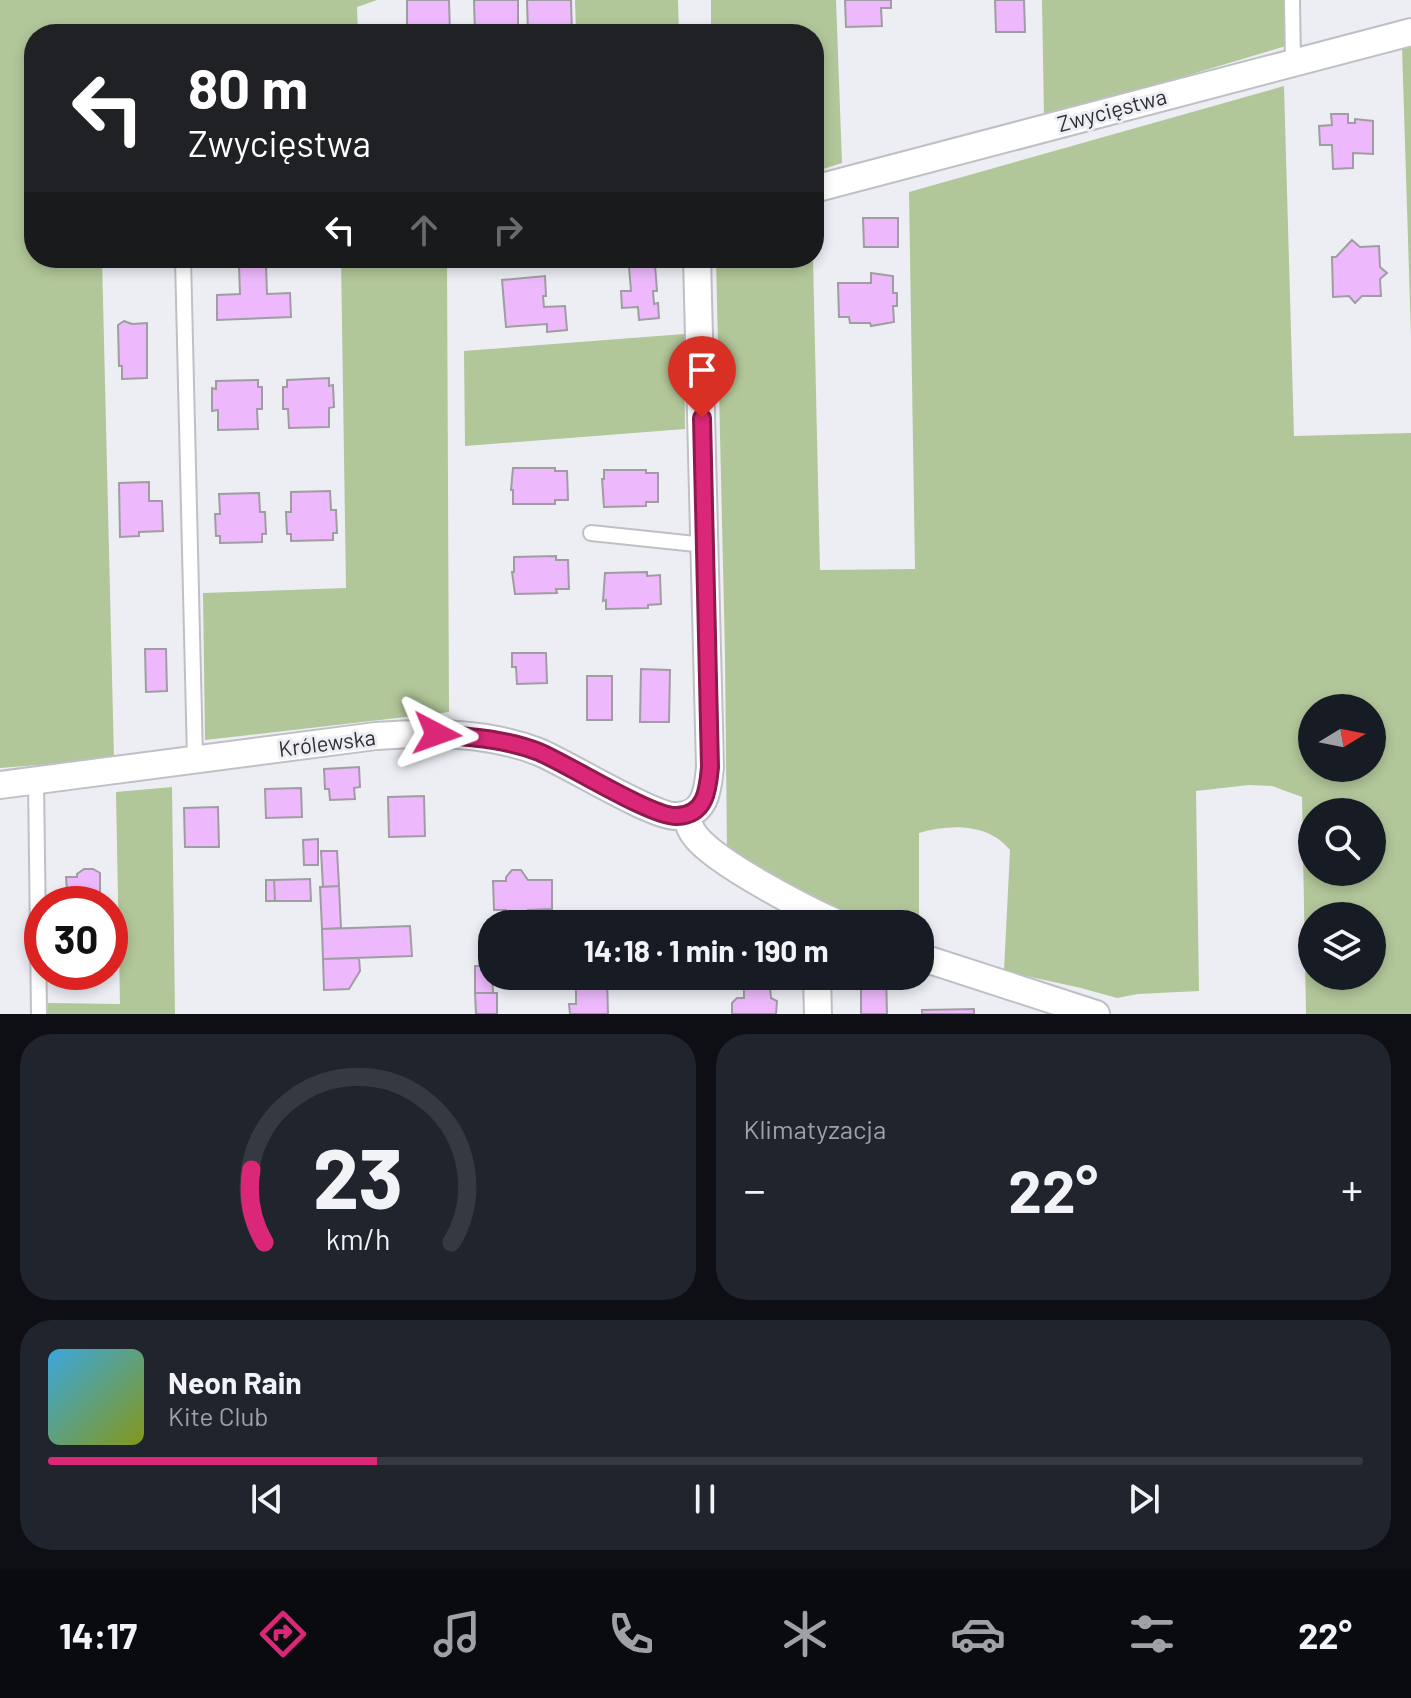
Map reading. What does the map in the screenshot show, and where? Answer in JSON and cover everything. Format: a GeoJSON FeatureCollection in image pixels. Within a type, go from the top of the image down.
{"type":"FeatureCollection","features":[{"type":"Feature","properties":{"kind":"street","name":"Zwycięstwa"},"geometry":{"type":"LineString","coordinates":[[824,186],[1411,32]]}},
{"type":"Feature","properties":{"kind":"street"},"geometry":{"type":"LineString","coordinates":[[697,268],[710,767],[705,800],[698,809],[686,815],[693,834],[718,857],[806,910]]}},
{"type":"Feature","properties":{"kind":"street","name":"Królewska"},"geometry":{"type":"LineString","coordinates":[[0,785],[413,734],[491,738],[548,756],[644,807],[671,816],[686,815]]}},
{"type":"Feature","properties":{"kind":"street"},"geometry":{"type":"LineString","coordinates":[[934,962],[1096,1014]]}},
{"type":"Feature","properties":{"kind":"street"},"geometry":{"type":"LineString","coordinates":[[817,990],[818,1014]]}},
{"type":"Feature","properties":{"kind":"lane"},"geometry":{"type":"LineString","coordinates":[[1292,0],[1293,62]]}},
{"type":"Feature","properties":{"kind":"lane"},"geometry":{"type":"LineString","coordinates":[[183,268],[195,759]]}},
{"type":"Feature","properties":{"kind":"lane"},"geometry":{"type":"LineString","coordinates":[[591,533],[705,545]]}},
{"type":"Feature","properties":{"kind":"lane"},"geometry":{"type":"LineString","coordinates":[[36,780],[39,1014]]}},
{"type":"Feature","properties":{"kind":"green space"},"geometry":{"type":"Polygon","coordinates":[[[0,0],[377,0],[357,7],[358,24],[24,24],[24,268],[102,268],[114,759],[0,768],[0,0]]]}},
{"type":"Feature","properties":{"kind":"green space"},"geometry":{"type":"Polygon","coordinates":[[[575,0],[678,0],[679,24],[576,24],[575,0]]]}},
{"type":"Feature","properties":{"kind":"green space"},"geometry":{"type":"Polygon","coordinates":[[[711,0],[836,0],[842,163],[824,169],[824,24],[711,24],[711,0]]]}},
{"type":"Feature","properties":{"kind":"green space"},"geometry":{"type":"Polygon","coordinates":[[[1042,0],[1284,0],[1286,46],[1044,118],[1042,0]]]}},
{"type":"Feature","properties":{"kind":"green space"},"geometry":{"type":"Polygon","coordinates":[[[1411,44],[1411,336],[1402,47],[1411,44]]]}},
{"type":"Feature","properties":{"kind":"green space"},"geometry":{"type":"Polygon","coordinates":[[[1284,86],[1294,436],[1411,433],[1411,1014],[1306,1014],[1306,990],[1386,990],[1386,902],[1304,902],[1304,886],[1386,886],[1386,798],[1302,798],[1272,786],[1249,785],[1196,791],[1199,991],[1117,998],[1004,971],[1010,850],[1001,841],[980,830],[956,827],[919,833],[919,910],[838,910],[727,852],[716,268],[813,268],[820,570],[915,569],[909,192],[1284,86]]]}},
{"type":"Feature","properties":{"kind":"green space"},"geometry":{"type":"Polygon","coordinates":[[[341,268],[447,268],[449,712],[205,740],[203,593],[346,588],[341,268]]]}},
{"type":"Feature","properties":{"kind":"green space"},"geometry":{"type":"Polygon","coordinates":[[[684,334],[685,429],[465,446],[464,351],[684,334]]]}},
{"type":"Feature","properties":{"kind":"green space"},"geometry":{"type":"Polygon","coordinates":[[[172,787],[175,1014],[48,1014],[48,1003],[120,1004],[120,990],[128,990],[128,886],[118,886],[116,792],[172,787]]]}},
{"type":"Feature","properties":{"kind":"building"},"geometry":{"type":"Polygon","coordinates":[[[407,0],[449,0],[450,24],[407,24],[407,0]]]}},
{"type":"Feature","properties":{"kind":"building"},"geometry":{"type":"Polygon","coordinates":[[[474,0],[518,0],[518,24],[475,24],[474,0]]]}},
{"type":"Feature","properties":{"kind":"building"},"geometry":{"type":"Polygon","coordinates":[[[527,0],[571,0],[572,24],[528,24],[527,0]]]}},
{"type":"Feature","properties":{"kind":"building"},"geometry":{"type":"Polygon","coordinates":[[[845,0],[891,0],[891,8],[881,8],[882,26],[846,27],[845,0]]]}},
{"type":"Feature","properties":{"kind":"building"},"geometry":{"type":"Polygon","coordinates":[[[995,0],[1024,0],[1025,32],[996,32],[995,0]]]}},
{"type":"Feature","properties":{"kind":"building"},"geometry":{"type":"Polygon","coordinates":[[[1331,114],[1348,114],[1348,123],[1355,123],[1355,119],[1373,121],[1373,154],[1353,153],[1353,168],[1333,169],[1332,145],[1320,145],[1319,126],[1332,125],[1331,114]]]}},
{"type":"Feature","properties":{"kind":"building"},"geometry":{"type":"Polygon","coordinates":[[[863,218],[898,218],[898,247],[864,247],[863,218]]]}},
{"type":"Feature","properties":{"kind":"building"},"geometry":{"type":"Polygon","coordinates":[[[1352,240],[1360,247],[1379,246],[1380,267],[1387,273],[1380,279],[1381,296],[1362,296],[1355,303],[1349,296],[1333,297],[1332,257],[1336,257],[1352,240]]]}},
{"type":"Feature","properties":{"kind":"building"},"geometry":{"type":"Polygon","coordinates":[[[239,268],[266,268],[267,294],[290,293],[291,317],[217,320],[217,295],[240,294],[239,268]]]}},
{"type":"Feature","properties":{"kind":"building"},"geometry":{"type":"Polygon","coordinates":[[[629,268],[655,268],[657,291],[653,291],[659,318],[639,320],[638,307],[622,308],[621,291],[631,291],[629,268]]]}},
{"type":"Feature","properties":{"kind":"building"},"geometry":{"type":"Polygon","coordinates":[[[871,273],[893,276],[893,293],[897,293],[897,306],[893,306],[894,322],[871,326],[870,323],[850,323],[849,317],[839,317],[838,283],[871,283],[871,273]]]}},
{"type":"Feature","properties":{"kind":"building"},"geometry":{"type":"Polygon","coordinates":[[[545,276],[544,307],[565,306],[567,330],[547,332],[547,324],[506,327],[502,280],[545,276]]]}},
{"type":"Feature","properties":{"kind":"building"},"geometry":{"type":"Polygon","coordinates":[[[124,321],[147,323],[147,378],[122,379],[118,325],[124,321]]]}},
{"type":"Feature","properties":{"kind":"building"},"geometry":{"type":"Polygon","coordinates":[[[329,378],[329,386],[333,385],[334,407],[329,408],[329,427],[289,428],[288,409],[283,409],[283,387],[287,387],[287,380],[329,378]]]}},
{"type":"Feature","properties":{"kind":"building"},"geometry":{"type":"Polygon","coordinates":[[[258,380],[258,387],[262,387],[262,409],[257,409],[258,429],[218,430],[218,410],[212,411],[212,388],[216,389],[216,381],[258,380]]]}},
{"type":"Feature","properties":{"kind":"building"},"geometry":{"type":"Polygon","coordinates":[[[513,468],[567,471],[568,500],[555,500],[555,504],[513,504],[513,468]]]}},
{"type":"Feature","properties":{"kind":"building"},"geometry":{"type":"Polygon","coordinates":[[[604,470],[658,473],[658,502],[646,502],[646,506],[604,507],[604,470]]]}},
{"type":"Feature","properties":{"kind":"building"},"geometry":{"type":"Polygon","coordinates":[[[149,482],[149,501],[162,501],[163,531],[120,537],[119,483],[149,482]]]}},
{"type":"Feature","properties":{"kind":"building"},"geometry":{"type":"Polygon","coordinates":[[[330,491],[331,510],[336,510],[337,533],[333,533],[333,540],[291,541],[291,534],[287,534],[286,512],[291,512],[291,492],[330,491]]]}},
{"type":"Feature","properties":{"kind":"building"},"geometry":{"type":"Polygon","coordinates":[[[259,493],[260,512],[265,512],[266,534],[262,534],[262,542],[220,543],[220,536],[216,536],[215,514],[220,514],[219,494],[259,493]]]}},
{"type":"Feature","properties":{"kind":"building"},"geometry":{"type":"Polygon","coordinates":[[[556,556],[556,560],[568,560],[569,589],[556,589],[557,593],[515,594],[512,572],[514,557],[556,556]]]}},
{"type":"Feature","properties":{"kind":"building"},"geometry":{"type":"Polygon","coordinates":[[[647,572],[647,576],[660,575],[661,604],[648,605],[648,608],[606,609],[606,600],[603,601],[605,573],[647,572]]]}},
{"type":"Feature","properties":{"kind":"building"},"geometry":{"type":"Polygon","coordinates":[[[145,649],[166,649],[167,691],[146,692],[145,649]]]}},
{"type":"Feature","properties":{"kind":"building"},"geometry":{"type":"Polygon","coordinates":[[[512,653],[546,653],[547,683],[517,684],[512,653]]]}},
{"type":"Feature","properties":{"kind":"building"},"geometry":{"type":"Polygon","coordinates":[[[641,669],[670,670],[669,722],[640,722],[641,669]]]}},
{"type":"Feature","properties":{"kind":"building"},"geometry":{"type":"Polygon","coordinates":[[[587,676],[612,676],[612,720],[587,720],[587,676]]]}},
{"type":"Feature","properties":{"kind":"building"},"geometry":{"type":"Polygon","coordinates":[[[359,767],[360,787],[354,788],[355,799],[330,800],[329,789],[325,789],[324,769],[359,767]]]}},
{"type":"Feature","properties":{"kind":"building"},"geometry":{"type":"Polygon","coordinates":[[[301,788],[302,817],[266,818],[265,789],[301,788]]]}},
{"type":"Feature","properties":{"kind":"building"},"geometry":{"type":"Polygon","coordinates":[[[424,796],[425,836],[389,837],[388,797],[424,796]]]}},
{"type":"Feature","properties":{"kind":"building"},"geometry":{"type":"Polygon","coordinates":[[[218,807],[219,847],[185,847],[184,808],[218,807]]]}},
{"type":"Feature","properties":{"kind":"building"},"geometry":{"type":"Polygon","coordinates":[[[318,839],[318,865],[304,865],[303,840],[318,839]]]}},
{"type":"Feature","properties":{"kind":"building"},"geometry":{"type":"Polygon","coordinates":[[[321,851],[337,851],[339,886],[323,887],[321,851]]]}},
{"type":"Feature","properties":{"kind":"building"},"geometry":{"type":"Polygon","coordinates":[[[84,869],[93,869],[100,873],[100,886],[67,886],[66,877],[77,877],[84,869]]]}},
{"type":"Feature","properties":{"kind":"building"},"geometry":{"type":"Polygon","coordinates":[[[512,870],[521,870],[528,880],[552,880],[552,909],[494,910],[493,881],[506,881],[512,870]]]}},
{"type":"Feature","properties":{"kind":"building"},"geometry":{"type":"Polygon","coordinates":[[[310,879],[311,901],[275,901],[274,880],[310,879]]]}},
{"type":"Feature","properties":{"kind":"building"},"geometry":{"type":"Polygon","coordinates":[[[266,880],[274,880],[275,901],[266,901],[266,880]]]}},
{"type":"Feature","properties":{"kind":"building"},"geometry":{"type":"Polygon","coordinates":[[[339,886],[341,928],[322,929],[320,887],[339,886]]]}},
{"type":"Feature","properties":{"kind":"building"},"geometry":{"type":"Polygon","coordinates":[[[410,926],[412,956],[323,959],[322,929],[410,926]]]}},
{"type":"Feature","properties":{"kind":"building"},"geometry":{"type":"Polygon","coordinates":[[[359,958],[360,971],[349,989],[324,990],[323,959],[359,958]]]}},
{"type":"Feature","properties":{"kind":"building"},"geometry":{"type":"Polygon","coordinates":[[[475,966],[478,966],[478,990],[493,990],[493,993],[475,993],[475,966]]]}},
{"type":"Feature","properties":{"kind":"building"},"geometry":{"type":"Polygon","coordinates":[[[576,990],[607,990],[608,1014],[570,1014],[569,1004],[576,1004],[576,990]]]}},
{"type":"Feature","properties":{"kind":"building"},"geometry":{"type":"Polygon","coordinates":[[[744,990],[770,990],[771,998],[777,1001],[776,1014],[732,1014],[732,1003],[737,998],[744,998],[744,990]]]}},
{"type":"Feature","properties":{"kind":"building"},"geometry":{"type":"Polygon","coordinates":[[[861,990],[886,990],[887,1014],[861,1014],[861,990]]]}},
{"type":"Feature","properties":{"kind":"building"},"geometry":{"type":"Polygon","coordinates":[[[475,993],[497,993],[497,1014],[476,1014],[475,993]]]}},
{"type":"Feature","properties":{"kind":"building"},"geometry":{"type":"Polygon","coordinates":[[[974,1009],[974,1014],[922,1014],[922,1010],[974,1009]]]}},
{"type":"Feature","properties":{"kind":"route"},"geometry":{"type":"LineString","coordinates":[[437,734],[491,738],[538,752],[644,807],[671,816],[686,815],[698,809],[705,800],[710,767],[702,418]]}}]}
